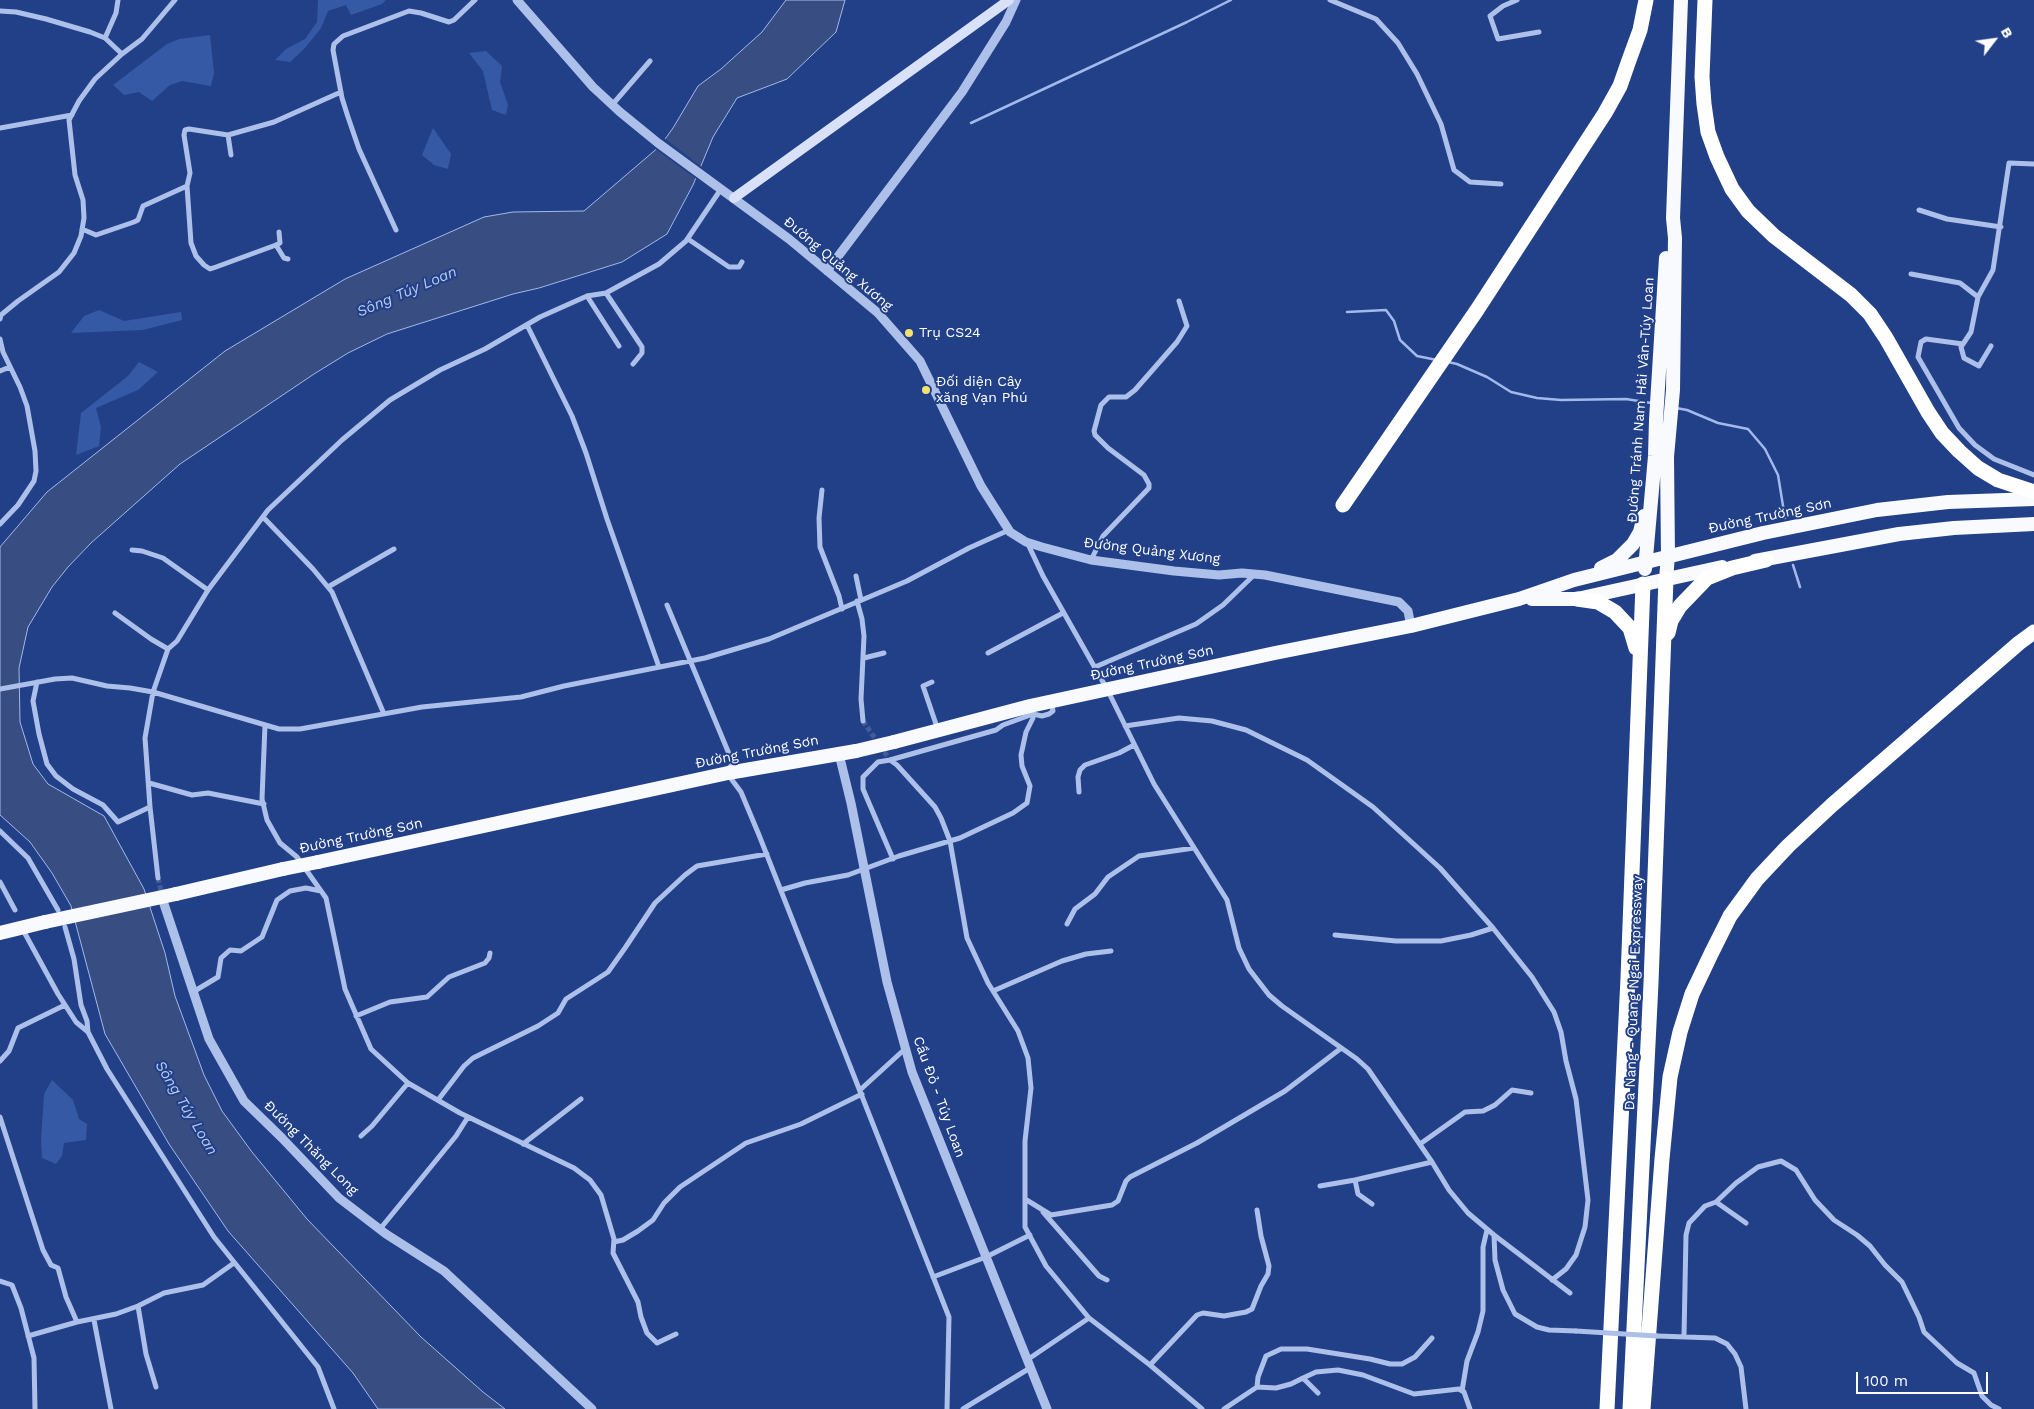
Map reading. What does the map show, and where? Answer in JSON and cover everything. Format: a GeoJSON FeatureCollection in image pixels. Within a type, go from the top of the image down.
{"type":"FeatureCollection","features":[{"type":"Feature","properties":{"kind":"highway"},"geometry":{"type":"LineString","coordinates":[[1345,502],[1460,335],[1605,114],[1620,86],[1640,30],[1646,0]]}},
{"type":"Feature","properties":{"kind":"highway","name":"Đường Tránh Nam Hải Vân-Túy Loan"},"geometry":{"type":"LineString","coordinates":[[1643,584],[1647,562],[1655,456],[1662,420],[1673,390],[1675,238],[1673,218],[1681,0]]}},
{"type":"Feature","properties":{"kind":"highway"},"geometry":{"type":"LineString","coordinates":[[1705,0],[1702,77],[1708,132],[1717,157],[1732,188],[1748,211],[1774,236],[1851,295],[1870,314],[1899,359],[1928,412],[1942,433],[1959,451],[1978,468],[1998,480],[2034,492]]}},
{"type":"Feature","properties":{"kind":"highway","name":"Đường Tránh Nam Hải Vân-Túy Loan"},"geometry":{"type":"LineString","coordinates":[[1666,579],[1668,556],[1667,457],[1658,384],[1667,242],[1673,218]]}},
{"type":"Feature","properties":{"kind":"highway"},"geometry":{"type":"LineString","coordinates":[[1574,580],[1617,560],[1633,544],[1640,532],[1648,505],[1655,456]]}},
{"type":"Feature","properties":{"kind":"highway","name":"Đường Trường Sơn"},"geometry":{"type":"LineString","coordinates":[[0,933],[284,869],[728,774],[856,751],[1051,701],[1411,626],[1520,599],[1574,580],[1763,533],[1877,510],[1948,502],[2034,499]]}},
{"type":"Feature","properties":{"kind":"highway","name":"Đường Trường Sơn"},"geometry":{"type":"LineString","coordinates":[[1520,599],[1577,599],[1666,579],[1899,534],[1954,528],[2034,524]]}},
{"type":"Feature","properties":{"kind":"highway"},"geometry":{"type":"LineString","coordinates":[[1661,702],[1666,646],[1671,621],[1680,606],[1707,578],[1732,568],[1766,560]]}},
{"type":"Feature","properties":{"kind":"highway","name":"Da Nang - Quang Ngai Expressway"},"geometry":{"type":"LineString","coordinates":[[1630,1409],[1651,983],[1666,579]]}},
{"type":"Feature","properties":{"kind":"highway","name":"Da Nang - Quang Ngai Expressway"},"geometry":{"type":"LineString","coordinates":[[1607,1409],[1627,998],[1643,584]]}},
{"type":"Feature","properties":{"kind":"highway"},"geometry":{"type":"LineString","coordinates":[[1577,599],[1598,602],[1615,612],[1630,628],[1636,642],[1638,700]]}},
{"type":"Feature","properties":{"kind":"highway"},"geometry":{"type":"LineString","coordinates":[[1643,1409],[1670,1077],[1680,1032],[1692,994],[1730,916],[1757,880],[1788,846],[1877,766],[2034,632]]}},
{"type":"Feature","properties":{"kind":"main road"},"geometry":{"type":"LineString","coordinates":[[734,198],[1009,0]]}},
{"type":"Feature","properties":{"kind":"street"},"geometry":{"type":"LineString","coordinates":[[105,38],[116,13],[118,0]]}},
{"type":"Feature","properties":{"kind":"street"},"geometry":{"type":"LineString","coordinates":[[0,316],[59,272],[74,253],[84,218],[83,200],[75,175],[70,143],[69,120],[79,101],[95,79],[122,54],[142,39],[175,0]]}},
{"type":"Feature","properties":{"kind":"street"},"geometry":{"type":"LineString","coordinates":[[396,230],[359,148],[341,92],[333,50],[334,44],[343,36],[410,11],[449,22],[454,20],[475,0]]}},
{"type":"Feature","properties":{"kind":"street"},"geometry":{"type":"LineString","coordinates":[[517,0],[556,47],[612,105],[650,61]]}},
{"type":"Feature","properties":{"kind":"street"},"geometry":{"type":"LineString","coordinates":[[827,271],[962,92],[1006,22],[1016,0]]}},
{"type":"Feature","properties":{"kind":"street"},"geometry":{"type":"LineString","coordinates":[[1330,0],[1376,19],[1398,43],[1417,74],[1440,124],[1454,170],[1470,182],[1501,184]]}},
{"type":"Feature","properties":{"kind":"street"},"geometry":{"type":"LineString","coordinates":[[1517,0],[1503,6],[1490,16],[1498,38],[1539,32]]}},
{"type":"Feature","properties":{"kind":"street"},"geometry":{"type":"LineString","coordinates":[[0,11],[16,12],[90,32],[105,38],[122,54]]}},
{"type":"Feature","properties":{"kind":"street"},"geometry":{"type":"LineString","coordinates":[[279,232],[280,242],[276,246],[210,269],[196,256],[192,243],[187,186],[190,173],[184,135],[185,130],[228,135],[274,122],[341,92]]}},
{"type":"Feature","properties":{"kind":"street","name":"Đường Quảng Xương"},"geometry":{"type":"LineString","coordinates":[[612,105],[658,143],[789,239],[878,313],[920,360],[981,486],[1009,530],[1026,542],[1091,560],[1174,571],[1219,575],[1255,574],[1309,582],[1399,602],[1408,610],[1411,626]]}},
{"type":"Feature","properties":{"kind":"street"},"geometry":{"type":"LineString","coordinates":[[0,128],[72,115]]}},
{"type":"Feature","properties":{"kind":"street"},"geometry":{"type":"LineString","coordinates":[[228,135],[231,155]]}},
{"type":"Feature","properties":{"kind":"street"},"geometry":{"type":"LineString","coordinates":[[1992,346],[1979,366],[1964,358],[1961,347],[1972,332],[1978,297],[1994,270],[2009,164],[2034,164]]}},
{"type":"Feature","properties":{"kind":"street"},"geometry":{"type":"LineString","coordinates":[[82,229],[96,235],[134,222],[138,220],[143,206],[187,186]]}},
{"type":"Feature","properties":{"kind":"street"},"geometry":{"type":"LineString","coordinates":[[158,878],[145,738],[153,692],[168,648],[176,642],[208,590],[268,510],[342,440],[390,400],[440,370],[485,349],[528,325],[540,316],[587,296],[606,293],[659,264],[688,239],[718,187]]}},
{"type":"Feature","properties":{"kind":"street"},"geometry":{"type":"LineString","coordinates":[[1919,210],[1947,219],[2001,227]]}},
{"type":"Feature","properties":{"kind":"street"},"geometry":{"type":"LineString","coordinates":[[688,239],[729,267],[739,267],[742,262]]}},
{"type":"Feature","properties":{"kind":"street"},"geometry":{"type":"LineString","coordinates":[[276,246],[284,258],[288,259]]}},
{"type":"Feature","properties":{"kind":"street"},"geometry":{"type":"LineString","coordinates":[[1911,274],[1960,283],[1978,297]]}},
{"type":"Feature","properties":{"kind":"street"},"geometry":{"type":"LineString","coordinates":[[606,293],[642,347],[642,353],[633,364]]}},
{"type":"Feature","properties":{"kind":"street"},"geometry":{"type":"LineString","coordinates":[[587,296],[619,346]]}},
{"type":"Feature","properties":{"kind":"street"},"geometry":{"type":"LineString","coordinates":[[1091,560],[1103,536],[1148,488],[1149,484],[1144,475],[1103,444],[1095,435],[1094,431],[1101,405],[1109,397],[1126,397],[1135,390],[1177,342],[1187,326],[1179,301]]}},
{"type":"Feature","properties":{"kind":"street"},"geometry":{"type":"LineString","coordinates":[[528,325],[572,416],[659,667]]}},
{"type":"Feature","properties":{"kind":"street"},"geometry":{"type":"LineString","coordinates":[[0,339],[3,352],[26,406],[35,451],[36,471],[34,481],[0,524]]}},
{"type":"Feature","properties":{"kind":"street"},"geometry":{"type":"LineString","coordinates":[[1963,344],[1926,339],[1921,342],[1918,357],[1959,428],[1976,445],[1994,458],[2034,475]]}},
{"type":"Feature","properties":{"kind":"street"},"geometry":{"type":"LineString","coordinates":[[0,371],[10,367]]}},
{"type":"Feature","properties":{"kind":"street"},"geometry":{"type":"LineString","coordinates":[[822,490],[819,518],[820,547],[839,596],[842,609]]}},
{"type":"Feature","properties":{"kind":"street"},"geometry":{"type":"LineString","coordinates":[[263,517],[328,587],[340,609],[384,714]]}},
{"type":"Feature","properties":{"kind":"street"},"geometry":{"type":"LineString","coordinates":[[0,689],[72,678],[106,686],[153,692],[279,729],[300,728],[422,707],[521,697],[564,686],[689,661],[769,639],[907,581],[969,548],[1009,530]]}},
{"type":"Feature","properties":{"kind":"street"},"geometry":{"type":"LineString","coordinates":[[1026,542],[1063,613],[1107,689],[1154,784],[1228,900],[1239,948],[1250,969],[1269,995],[1308,1027],[1368,1069],[1449,1190],[1468,1213],[1487,1230],[1570,1292]]}},
{"type":"Feature","properties":{"kind":"street"},"geometry":{"type":"LineString","coordinates":[[328,587],[394,549]]}},
{"type":"Feature","properties":{"kind":"street"},"geometry":{"type":"LineString","coordinates":[[132,550],[142,550],[163,558],[208,590]]}},
{"type":"Feature","properties":{"kind":"street"},"geometry":{"type":"LineString","coordinates":[[1095,667],[1196,624],[1223,605],[1255,574]]}},
{"type":"Feature","properties":{"kind":"street"},"geometry":{"type":"LineString","coordinates":[[856,576],[862,619],[864,658],[860,699],[863,721]]}},
{"type":"Feature","properties":{"kind":"street"},"geometry":{"type":"LineString","coordinates":[[667,605],[733,764],[727,770],[728,774],[741,792],[767,854],[949,1316],[947,1409]]}},
{"type":"Feature","properties":{"kind":"street"},"geometry":{"type":"LineString","coordinates":[[115,613],[150,639],[168,648]]}},
{"type":"Feature","properties":{"kind":"street"},"geometry":{"type":"LineString","coordinates":[[988,653],[1063,613]]}},
{"type":"Feature","properties":{"kind":"street"},"geometry":{"type":"LineString","coordinates":[[864,658],[884,653]]}},
{"type":"Feature","properties":{"kind":"street"},"geometry":{"type":"LineString","coordinates":[[37,682],[33,701],[39,734],[47,764],[56,776],[73,789],[103,804],[118,822],[150,807]]}},
{"type":"Feature","properties":{"kind":"street"},"geometry":{"type":"LineString","coordinates":[[932,682],[922,686],[938,730]]}},
{"type":"Feature","properties":{"kind":"street"},"geometry":{"type":"LineString","coordinates":[[893,859],[863,789],[863,777],[878,762],[996,730],[1003,724],[1033,714],[1042,716],[1053,712],[1051,701]]}},
{"type":"Feature","properties":{"kind":"street"},"geometry":{"type":"LineString","coordinates":[[781,890],[848,875],[864,868],[960,838],[1013,813],[1026,803],[1030,786],[1022,766],[1021,755],[1026,732],[1034,718],[1033,714]]}},
{"type":"Feature","properties":{"kind":"street"},"geometry":{"type":"LineString","coordinates":[[1125,726],[1179,718],[1212,721],[1246,730],[1290,750],[1321,768],[1373,807],[1440,868],[1493,928],[1532,977],[1554,1012],[1561,1032],[1576,1099],[1588,1200],[1587,1215],[1580,1244],[1572,1263],[1552,1280]]}},
{"type":"Feature","properties":{"kind":"street"},"geometry":{"type":"LineString","coordinates":[[265,725],[264,804],[267,820],[280,843],[297,857],[326,898],[345,989],[371,1049],[408,1083],[468,1117],[574,1168],[590,1180],[601,1195],[614,1242],[613,1253],[638,1302],[647,1333],[657,1342],[676,1334]]}},
{"type":"Feature","properties":{"kind":"street"},"geometry":{"type":"LineString","coordinates":[[1079,792],[1078,777],[1080,770],[1085,765],[1119,753],[1134,745]]}},
{"type":"Feature","properties":{"kind":"street","name":"Cầu Đỏ - Túy Loan"},"geometry":{"type":"LineString","coordinates":[[839,754],[851,803],[887,982],[912,1072],[1047,1409]]}},
{"type":"Feature","properties":{"kind":"street"},"geometry":{"type":"LineString","coordinates":[[890,760],[898,765],[935,808],[950,841],[967,938],[993,991],[1018,1031],[1028,1058],[1031,1088],[1025,1141],[1025,1227],[1046,1266],[1089,1318],[1150,1365],[1202,1409]]}},
{"type":"Feature","properties":{"kind":"street"},"geometry":{"type":"LineString","coordinates":[[149,783],[192,795],[208,793],[264,804]]}},
{"type":"Feature","properties":{"kind":"street"},"geometry":{"type":"LineString","coordinates":[[0,831],[28,858],[58,910]]}},
{"type":"Feature","properties":{"kind":"street"},"geometry":{"type":"LineString","coordinates":[[1067,924],[1075,909],[1095,894],[1108,877],[1139,856],[1194,848]]}},
{"type":"Feature","properties":{"kind":"street"},"geometry":{"type":"LineString","coordinates":[[438,1100],[464,1066],[473,1058],[538,1026],[558,1013],[566,999],[608,972],[655,903],[697,866],[755,854],[767,854]]}},
{"type":"Feature","properties":{"kind":"street"},"geometry":{"type":"LineString","coordinates":[[0,882],[15,910]]}},
{"type":"Feature","properties":{"kind":"street"},"geometry":{"type":"LineString","coordinates":[[193,992],[218,977],[221,958],[230,950],[240,951],[262,937],[277,900],[290,892],[306,888],[321,890]]}},
{"type":"Feature","properties":{"kind":"street","name":"Đường Thăng Long"},"geometry":{"type":"LineString","coordinates":[[164,904],[209,1039],[244,1101],[339,1198],[380,1229],[444,1271],[592,1409]]}},
{"type":"Feature","properties":{"kind":"street"},"geometry":{"type":"LineString","coordinates":[[65,927],[74,959],[81,1005],[87,1021],[88,1032],[107,1069],[214,1237],[318,1366],[334,1409]]}},
{"type":"Feature","properties":{"kind":"street"},"geometry":{"type":"LineString","coordinates":[[22,928],[65,1005],[76,1022],[88,1032]]}},
{"type":"Feature","properties":{"kind":"street"},"geometry":{"type":"LineString","coordinates":[[1335,935],[1396,941],[1441,940],[1471,935],[1493,928]]}},
{"type":"Feature","properties":{"kind":"street"},"geometry":{"type":"LineString","coordinates":[[993,991],[1062,961],[1086,954],[1111,951]]}},
{"type":"Feature","properties":{"kind":"street"},"geometry":{"type":"LineString","coordinates":[[356,1016],[390,1002],[427,997],[449,977],[486,962],[490,953]]}},
{"type":"Feature","properties":{"kind":"street"},"geometry":{"type":"LineString","coordinates":[[0,1061],[9,1052],[18,1028],[65,1005]]}},
{"type":"Feature","properties":{"kind":"street"},"geometry":{"type":"LineString","coordinates":[[614,1242],[623,1240],[638,1232],[653,1220],[664,1203],[680,1187],[746,1143],[801,1124],[861,1092],[906,1048]]}},
{"type":"Feature","properties":{"kind":"street"},"geometry":{"type":"LineString","coordinates":[[1025,1199],[1051,1215],[1112,1205],[1118,1201],[1130,1177],[1197,1143],[1286,1090],[1340,1049]]}},
{"type":"Feature","properties":{"kind":"street"},"geometry":{"type":"LineString","coordinates":[[361,1136],[372,1126],[408,1083]]}},
{"type":"Feature","properties":{"kind":"street"},"geometry":{"type":"LineString","coordinates":[[1420,1144],[1465,1112],[1483,1111],[1495,1106],[1512,1090],[1531,1093]]}},
{"type":"Feature","properties":{"kind":"street"},"geometry":{"type":"LineString","coordinates":[[523,1144],[581,1100]]}},
{"type":"Feature","properties":{"kind":"street"},"geometry":{"type":"LineString","coordinates":[[0,1117],[43,1250],[51,1265],[58,1268],[66,1297],[77,1322]]}},
{"type":"Feature","properties":{"kind":"street"},"geometry":{"type":"LineString","coordinates":[[380,1229],[456,1136],[468,1117]]}},
{"type":"Feature","properties":{"kind":"street"},"geometry":{"type":"LineString","coordinates":[[1684,1336],[1686,1229],[1705,1206],[1716,1202],[1736,1183],[1758,1167],[1781,1161],[1796,1170],[1815,1200],[1834,1220],[1870,1246],[1902,1282],[1924,1332],[1957,1363],[1974,1373],[1982,1396],[1991,1406],[1999,1409]]}},
{"type":"Feature","properties":{"kind":"street"},"geometry":{"type":"LineString","coordinates":[[1320,1186],[1432,1162]]}},
{"type":"Feature","properties":{"kind":"street"},"geometry":{"type":"LineString","coordinates":[[1355,1180],[1358,1194],[1372,1204]]}},
{"type":"Feature","properties":{"kind":"street"},"geometry":{"type":"LineString","coordinates":[[1716,1202],[1746,1223]]}},
{"type":"Feature","properties":{"kind":"street"},"geometry":{"type":"LineString","coordinates":[[1041,1210],[1099,1276],[1107,1280]]}},
{"type":"Feature","properties":{"kind":"street"},"geometry":{"type":"LineString","coordinates":[[1150,1365],[1197,1315],[1203,1313],[1224,1316],[1252,1309],[1268,1274],[1269,1266],[1261,1236],[1257,1210]]}},
{"type":"Feature","properties":{"kind":"street"},"geometry":{"type":"LineString","coordinates":[[1470,1409],[1462,1391],[1467,1361],[1478,1332],[1483,1311],[1483,1247],[1487,1230]]}},
{"type":"Feature","properties":{"kind":"street"},"geometry":{"type":"LineString","coordinates":[[933,1277],[986,1257],[1030,1235]]}},
{"type":"Feature","properties":{"kind":"street"},"geometry":{"type":"LineString","coordinates":[[1494,1235],[1495,1260],[1503,1290],[1515,1314],[1537,1327],[1549,1330],[1715,1338],[1727,1344],[1742,1367],[1746,1409]]}},
{"type":"Feature","properties":{"kind":"street"},"geometry":{"type":"LineString","coordinates":[[28,1336],[77,1322],[116,1314],[164,1293],[203,1285],[234,1263]]}},
{"type":"Feature","properties":{"kind":"street"},"geometry":{"type":"LineString","coordinates":[[0,1281],[12,1285],[18,1297],[34,1358],[35,1409]]}},
{"type":"Feature","properties":{"kind":"street"},"geometry":{"type":"LineString","coordinates":[[138,1306],[146,1354],[156,1387]]}},
{"type":"Feature","properties":{"kind":"street"},"geometry":{"type":"LineString","coordinates":[[963,1409],[1029,1364],[1089,1318]]}},
{"type":"Feature","properties":{"kind":"street"},"geometry":{"type":"LineString","coordinates":[[94,1320],[111,1409]]}},
{"type":"Feature","properties":{"kind":"street"},"geometry":{"type":"LineString","coordinates":[[1258,1387],[1258,1377],[1266,1356],[1281,1349],[1307,1349],[1390,1364],[1402,1364],[1415,1357],[1432,1338]]}},
{"type":"Feature","properties":{"kind":"street"},"geometry":{"type":"LineString","coordinates":[[1224,1409],[1258,1387],[1276,1388],[1316,1372],[1338,1370],[1363,1375],[1414,1394],[1451,1389],[1462,1391]]}},
{"type":"Feature","properties":{"kind":"street"},"geometry":{"type":"LineString","coordinates":[[1302,1378],[1318,1393]]}},
{"type":"Feature","properties":{"kind":"shaded area"},"geometry":{"type":"Polygon","coordinates":[[[318,0],[386,0],[382,4],[351,15],[346,5],[328,11],[321,28],[305,48],[290,62],[275,60],[286,49],[305,39],[317,22],[318,0]]]}},
{"type":"Feature","properties":{"kind":"shaded area"},"geometry":{"type":"Polygon","coordinates":[[[210,35],[214,73],[211,86],[182,81],[170,85],[152,101],[139,92],[124,95],[113,85],[167,44],[179,39],[210,35]]]}},
{"type":"Feature","properties":{"kind":"shaded area"},"geometry":{"type":"Polygon","coordinates":[[[486,51],[502,66],[500,82],[508,105],[506,115],[492,110],[483,71],[469,53],[486,51]]]}},
{"type":"Feature","properties":{"kind":"shaded area"},"geometry":{"type":"Polygon","coordinates":[[[433,128],[451,154],[448,169],[434,165],[422,155],[433,128]]]}},
{"type":"Feature","properties":{"kind":"shaded area"},"geometry":{"type":"Polygon","coordinates":[[[99,310],[124,321],[181,312],[182,320],[143,330],[71,333],[84,316],[99,310]]]}},
{"type":"Feature","properties":{"kind":"shaded area"},"geometry":{"type":"Polygon","coordinates":[[[139,362],[158,372],[138,390],[96,408],[101,427],[99,446],[76,455],[81,413],[128,376],[139,362]]]}},
{"type":"Feature","properties":{"kind":"shaded area"},"geometry":{"type":"Polygon","coordinates":[[[52,1080],[73,1100],[79,1119],[87,1124],[86,1140],[64,1143],[62,1156],[56,1164],[42,1158],[41,1140],[44,1094],[52,1080]]]}},
{"type":"Feature","properties":{"kind":"water","name":"Sông Túy Loan"},"geometry":{"type":"Polygon","coordinates":[[[786,0],[845,0],[836,32],[787,79],[737,98],[713,137],[693,185],[667,234],[622,262],[387,334],[348,353],[180,464],[91,543],[68,567],[52,587],[28,627],[19,668],[20,722],[33,764],[48,784],[104,816],[144,889],[165,953],[175,996],[204,1075],[222,1111],[252,1152],[307,1219],[421,1337],[505,1409],[378,1409],[353,1373],[228,1231],[169,1144],[105,1034],[71,906],[52,873],[30,842],[0,815],[0,547],[47,492],[225,351],[345,279],[484,217],[513,212],[584,211],[660,146],[698,86],[721,69],[762,32],[786,0]]]}},
{"type":"Feature","properties":{"kind":"pier"},"geometry":{"type":"Polygon","coordinates":[[[663,137],[703,168],[698,180],[654,148],[663,137]]]}},
{"type":"Feature","properties":{"kind":"waterway"},"geometry":{"type":"LineString","coordinates":[[971,123],[1231,0]]}},
{"type":"Feature","properties":{"kind":"waterway"},"geometry":{"type":"LineString","coordinates":[[1347,312],[1386,310],[1394,321],[1400,340],[1417,356],[1437,360]]}},
{"type":"Feature","properties":{"kind":"waterway"},"geometry":{"type":"LineString","coordinates":[[1448,362],[1487,377],[1511,392],[1537,398],[1561,400],[1626,399],[1651,403]]}},
{"type":"Feature","properties":{"kind":"waterway"},"geometry":{"type":"LineString","coordinates":[[1676,408],[1687,410],[1718,423],[1748,429],[1765,449],[1778,475],[1785,518]]}},
{"type":"Feature","properties":{"kind":"waterway"},"geometry":{"type":"LineString","coordinates":[[1793,565],[1800,587]]}},
{"type":"Feature","properties":{"kind":"tunnel"},"geometry":{"type":"LineString","coordinates":[[863,721],[890,760]]}},
{"type":"Feature","properties":{"kind":"tunnel"},"geometry":{"type":"LineString","coordinates":[[158,878],[162,895]]}},
{"type":"Feature","properties":{"kind":"place","name":"Trụ CS24"},"geometry":{"type":"Point","coordinates":[909,333]}},
{"type":"Feature","properties":{"kind":"place","name":"Đối diện Cây xăng Vạn Phú"},"geometry":{"type":"Point","coordinates":[926,390]}}]}
